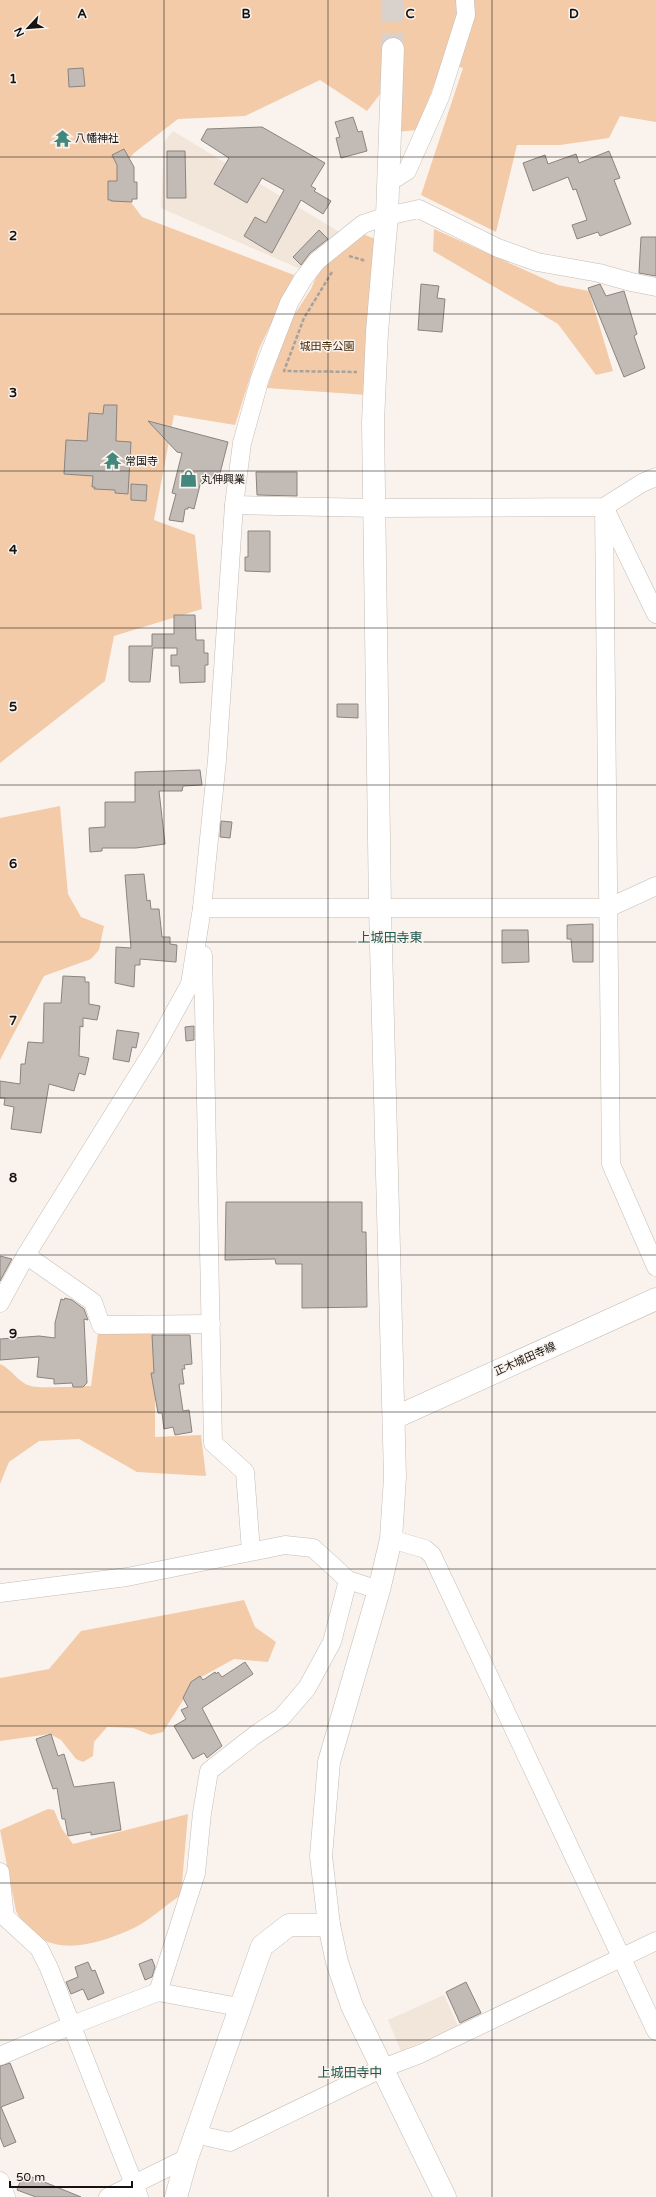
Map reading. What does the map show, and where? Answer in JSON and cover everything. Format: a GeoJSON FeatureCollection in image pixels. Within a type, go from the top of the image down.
{"type":"FeatureCollection","features":[{"type":"Feature","properties":{"kind":"street"},"geometry":{"type":"LineString","coordinates":[[388,183],[407,171],[440,97],[466,15],[465,0]]}},
{"type":"Feature","properties":{"kind":"street"},"geometry":{"type":"LineString","coordinates":[[393,49],[387,216],[366,373],[373,422],[380,908],[395,1477],[391,1539],[379,1590],[329,1762],[321,1856],[329,1925],[337,1962],[352,2006],[445,2197]]}},
{"type":"Feature","properties":{"kind":"street"},"geometry":{"type":"LineString","coordinates":[[0,1303],[26,1256],[106,1130],[190,984],[202,908],[217,760],[234,505],[242,443],[260,378],[289,303],[317,260],[363,224],[387,216],[419,209],[498,248],[537,262],[599,273],[656,287]]}},
{"type":"Feature","properties":{"kind":"street"},"geometry":{"type":"LineString","coordinates":[[234,505],[375,508],[604,507],[642,483],[656,477]]}},
{"type":"Feature","properties":{"kind":"street"},"geometry":{"type":"LineString","coordinates":[[604,507],[656,614]]}},
{"type":"Feature","properties":{"kind":"street"},"geometry":{"type":"LineString","coordinates":[[604,507],[611,1164],[656,1267]]}},
{"type":"Feature","properties":{"kind":"street"},"geometry":{"type":"LineString","coordinates":[[202,908],[608,908],[656,886]]}},
{"type":"Feature","properties":{"kind":"street"},"geometry":{"type":"LineString","coordinates":[[202,908],[213,1443],[245,1472],[251,1550]]}},
{"type":"Feature","properties":{"kind":"street"},"geometry":{"type":"LineString","coordinates":[[26,1256],[93,1302],[101,1325],[211,1324]]}},
{"type":"Feature","properties":{"kind":"street","name":"正木城田寺線"},"geometry":{"type":"LineString","coordinates":[[394,1418],[656,1299]]}},
{"type":"Feature","properties":{"kind":"street"},"geometry":{"type":"LineString","coordinates":[[391,1539],[425,1549],[432,1556],[656,2031]]}},
{"type":"Feature","properties":{"kind":"street"},"geometry":{"type":"LineString","coordinates":[[0,1593],[127,1577],[251,1550],[285,1545],[313,1548],[348,1580],[379,1590]]}},
{"type":"Feature","properties":{"kind":"street"},"geometry":{"type":"LineString","coordinates":[[158,1992],[196,1873],[202,1813],[209,1771],[255,1735],[282,1717],[307,1688],[332,1642],[348,1580]]}},
{"type":"Feature","properties":{"kind":"street"},"geometry":{"type":"LineString","coordinates":[[0,1872],[5,1917],[39,1948],[72,2025],[137,2191]]}},
{"type":"Feature","properties":{"kind":"street"},"geometry":{"type":"LineString","coordinates":[[176,2197],[195,2134],[262,1946],[289,1926],[329,1925]]}},
{"type":"Feature","properties":{"kind":"street"},"geometry":{"type":"LineString","coordinates":[[195,2134],[230,2142],[383,2068],[420,2054],[656,1941]]}},
{"type":"Feature","properties":{"kind":"street"},"geometry":{"type":"LineString","coordinates":[[0,2056],[72,2025],[158,1992],[239,2007]]}},
{"type":"Feature","properties":{"kind":"street"},"geometry":{"type":"LineString","coordinates":[[108,2197],[137,2191],[187,2158]]}},
{"type":"Feature","properties":{"kind":"street"},"geometry":{"type":"LineString","coordinates":[[0,2181],[6,2197]]}},
{"type":"Feature","properties":{"kind":"path"},"geometry":{"type":"LineString","coordinates":[[342,255],[363,260],[363,268]]}},
{"type":"Feature","properties":{"kind":"path"},"geometry":{"type":"LineString","coordinates":[[335,267],[304,318],[284,371],[366,373]]}},
{"type":"Feature","properties":{"kind":"path"},"geometry":{"type":"LineString","coordinates":[[356,364],[366,373]]}},
{"type":"Feature","properties":{"kind":"shaded area"},"geometry":{"type":"Polygon","coordinates":[[[173,131],[341,233],[300,269],[161,208],[164,142],[173,131]]]}},
{"type":"Feature","properties":{"kind":"shaded area"},"geometry":{"type":"Polygon","coordinates":[[[444,1995],[458,2026],[401,2051],[388,2020],[444,1995]]]}},
{"type":"Feature","properties":{"kind":"green space"},"geometry":{"type":"Polygon","coordinates":[[[0,0],[656,0],[656,122],[620,116],[609,138],[560,145],[517,145],[496,232],[421,195],[463,68],[443,61],[417,130],[396,132],[381,93],[367,111],[320,80],[245,116],[178,119],[134,153],[118,172],[127,197],[142,217],[294,275],[259,349],[235,425],[174,415],[154,520],[195,535],[202,609],[114,636],[105,681],[0,763],[0,0]]]}},
{"type":"Feature","properties":{"kind":"green space"},"geometry":{"type":"Polygon","coordinates":[[[434,229],[558,285],[589,291],[613,371],[596,375],[558,324],[433,251],[434,229]]]}},
{"type":"Feature","properties":{"kind":"green space","name":"城田寺公園"},"geometry":{"type":"Polygon","coordinates":[[[363,234],[375,239],[367,395],[267,388],[291,320],[311,289],[321,266],[363,234]]]}},
{"type":"Feature","properties":{"kind":"green space"},"geometry":{"type":"Polygon","coordinates":[[[60,806],[68,894],[81,917],[104,926],[99,950],[91,959],[44,976],[0,1060],[0,818],[60,806]]]}},
{"type":"Feature","properties":{"kind":"green space"},"geometry":{"type":"Polygon","coordinates":[[[155,1332],[155,1437],[201,1435],[206,1476],[137,1472],[79,1439],[39,1441],[9,1462],[0,1484],[0,1364],[22,1382],[31,1386],[91,1386],[98,1333],[155,1332]]]}},
{"type":"Feature","properties":{"kind":"green space"},"geometry":{"type":"Polygon","coordinates":[[[244,1600],[255,1627],[276,1642],[268,1662],[234,1659],[196,1680],[163,1732],[151,1735],[133,1728],[107,1727],[94,1742],[93,1756],[83,1762],[76,1759],[61,1740],[50,1734],[0,1741],[0,1678],[49,1669],[81,1631],[244,1600]]]}},
{"type":"Feature","properties":{"kind":"green space"},"geometry":{"type":"Polygon","coordinates":[[[48,1809],[54,1810],[62,1829],[73,1844],[188,1814],[181,1895],[136,1927],[103,1940],[70,1946],[54,1944],[39,1938],[27,1927],[16,1911],[0,1830],[48,1809]]]}},
{"type":"Feature","properties":{"kind":"building"},"geometry":{"type":"Polygon","coordinates":[[[83,68],[85,86],[69,87],[68,69],[83,68]]]}},
{"type":"Feature","properties":{"kind":"building"},"geometry":{"type":"Polygon","coordinates":[[[353,117],[358,132],[362,131],[367,151],[341,158],[336,138],[340,137],[335,122],[353,117]]]}},
{"type":"Feature","properties":{"kind":"building"},"geometry":{"type":"Polygon","coordinates":[[[262,127],[325,163],[311,186],[316,189],[314,191],[331,201],[323,214],[301,200],[272,253],[244,236],[255,217],[266,223],[284,190],[262,178],[247,203],[214,184],[229,158],[201,140],[207,129],[262,127]]]}},
{"type":"Feature","properties":{"kind":"building"},"geometry":{"type":"Polygon","coordinates":[[[124,149],[134,167],[134,182],[137,182],[137,199],[132,199],[132,202],[111,201],[108,200],[108,181],[117,181],[117,165],[112,155],[124,149]]]}},
{"type":"Feature","properties":{"kind":"building"},"geometry":{"type":"Polygon","coordinates":[[[167,151],[185,151],[186,198],[167,198],[167,151]]]}},
{"type":"Feature","properties":{"kind":"building"},"geometry":{"type":"Polygon","coordinates":[[[609,151],[620,178],[614,180],[631,224],[600,236],[598,232],[577,239],[572,225],[587,220],[576,189],[573,190],[568,177],[533,191],[523,163],[545,155],[548,164],[576,154],[579,163],[609,151]]]}},
{"type":"Feature","properties":{"kind":"building"},"geometry":{"type":"Polygon","coordinates":[[[319,230],[328,239],[310,253],[301,265],[293,257],[319,230]]]}},
{"type":"Feature","properties":{"kind":"building"},"geometry":{"type":"Polygon","coordinates":[[[641,237],[656,237],[656,276],[639,273],[641,237]]]}},
{"type":"Feature","properties":{"kind":"building"},"geometry":{"type":"Polygon","coordinates":[[[421,284],[439,286],[437,298],[445,299],[442,332],[418,330],[421,284]]]}},
{"type":"Feature","properties":{"kind":"building"},"geometry":{"type":"Polygon","coordinates":[[[600,284],[606,296],[624,291],[637,334],[634,336],[645,368],[624,377],[588,288],[600,284]]]}},
{"type":"Feature","properties":{"kind":"building"},"geometry":{"type":"Polygon","coordinates":[[[104,405],[117,405],[116,441],[131,442],[128,494],[115,493],[115,490],[94,489],[95,487],[92,487],[93,476],[64,474],[66,440],[87,441],[89,413],[103,414],[104,405]]]}},
{"type":"Feature","properties":{"kind":"building"},"geometry":{"type":"Polygon","coordinates":[[[148,421],[228,442],[218,481],[202,477],[194,509],[188,507],[188,509],[185,509],[183,522],[169,520],[176,494],[172,493],[182,453],[177,452],[148,421]]]}},
{"type":"Feature","properties":{"kind":"building"},"geometry":{"type":"Polygon","coordinates":[[[256,472],[297,472],[297,496],[257,495],[256,472]]]}},
{"type":"Feature","properties":{"kind":"building"},"geometry":{"type":"Polygon","coordinates":[[[131,484],[147,485],[146,501],[131,500],[131,484]]]}},
{"type":"Feature","properties":{"kind":"building"},"geometry":{"type":"Polygon","coordinates":[[[248,531],[270,531],[270,572],[245,571],[245,557],[248,557],[248,531]]]}},
{"type":"Feature","properties":{"kind":"building"},"geometry":{"type":"Polygon","coordinates":[[[174,615],[195,615],[196,640],[204,640],[204,653],[208,653],[208,665],[205,665],[205,682],[180,683],[179,666],[171,666],[171,655],[177,655],[177,648],[153,648],[150,682],[129,681],[129,646],[152,646],[152,634],[174,634],[174,615]]]}},
{"type":"Feature","properties":{"kind":"building"},"geometry":{"type":"Polygon","coordinates":[[[337,704],[358,704],[358,718],[337,717],[337,704]]]}},
{"type":"Feature","properties":{"kind":"building"},"geometry":{"type":"Polygon","coordinates":[[[200,770],[202,785],[183,786],[182,791],[159,791],[165,844],[136,848],[102,848],[102,851],[90,852],[89,828],[105,827],[105,802],[135,802],[135,772],[200,770]]]}},
{"type":"Feature","properties":{"kind":"building"},"geometry":{"type":"Polygon","coordinates":[[[221,821],[232,822],[230,838],[220,837],[221,821]]]}},
{"type":"Feature","properties":{"kind":"building"},"geometry":{"type":"Polygon","coordinates":[[[144,874],[147,901],[150,900],[151,909],[159,909],[162,937],[170,937],[170,944],[177,945],[176,962],[140,959],[140,965],[135,965],[134,987],[115,983],[116,947],[131,948],[125,875],[144,874]]]}},
{"type":"Feature","properties":{"kind":"building"},"geometry":{"type":"Polygon","coordinates":[[[593,924],[593,962],[573,962],[571,939],[567,939],[567,925],[593,924]]]}},
{"type":"Feature","properties":{"kind":"building"},"geometry":{"type":"Polygon","coordinates":[[[502,930],[528,930],[529,962],[502,963],[502,930]]]}},
{"type":"Feature","properties":{"kind":"building"},"geometry":{"type":"Polygon","coordinates":[[[63,976],[85,977],[85,982],[89,982],[89,1004],[100,1006],[97,1020],[83,1018],[83,1027],[80,1026],[79,1056],[89,1058],[85,1075],[79,1073],[74,1091],[49,1084],[41,1133],[11,1129],[14,1107],[4,1105],[5,1098],[0,1098],[0,1081],[20,1084],[21,1064],[25,1064],[28,1042],[43,1043],[44,1003],[61,1003],[63,976]]]}},
{"type":"Feature","properties":{"kind":"building"},"geometry":{"type":"Polygon","coordinates":[[[194,1026],[194,1040],[186,1041],[185,1027],[194,1026]]]}},
{"type":"Feature","properties":{"kind":"building"},"geometry":{"type":"Polygon","coordinates":[[[117,1030],[139,1033],[136,1048],[132,1047],[129,1062],[113,1059],[117,1030]]]}},
{"type":"Feature","properties":{"kind":"building"},"geometry":{"type":"Polygon","coordinates":[[[226,1202],[362,1202],[362,1232],[366,1232],[367,1307],[302,1308],[302,1264],[276,1264],[275,1259],[225,1260],[226,1202]]]}},
{"type":"Feature","properties":{"kind":"building"},"geometry":{"type":"Polygon","coordinates":[[[0,1256],[12,1259],[0,1281],[0,1256]]]}},
{"type":"Feature","properties":{"kind":"building"},"geometry":{"type":"Polygon","coordinates":[[[65,1298],[72,1300],[84,1309],[88,1320],[84,1319],[87,1383],[83,1387],[73,1387],[72,1383],[54,1384],[54,1379],[37,1377],[39,1357],[0,1360],[0,1339],[39,1336],[55,1338],[55,1323],[61,1299],[64,1300],[65,1298]]]}},
{"type":"Feature","properties":{"kind":"building"},"geometry":{"type":"Polygon","coordinates":[[[152,1335],[190,1335],[192,1364],[184,1365],[185,1369],[182,1369],[184,1384],[179,1384],[183,1411],[189,1410],[192,1432],[175,1435],[173,1427],[164,1429],[162,1413],[158,1413],[151,1373],[154,1373],[152,1335]]]}},
{"type":"Feature","properties":{"kind":"building"},"geometry":{"type":"Polygon","coordinates":[[[245,1662],[253,1674],[202,1708],[222,1746],[207,1758],[204,1753],[193,1759],[174,1726],[186,1719],[181,1710],[188,1707],[183,1698],[191,1682],[200,1676],[203,1680],[215,1672],[216,1674],[218,1672],[222,1677],[245,1662]]]}},
{"type":"Feature","properties":{"kind":"building"},"geometry":{"type":"Polygon","coordinates":[[[51,1734],[58,1756],[64,1754],[74,1787],[114,1782],[121,1830],[91,1835],[91,1832],[68,1836],[65,1819],[62,1819],[57,1788],[53,1789],[36,1739],[51,1734]]]}},
{"type":"Feature","properties":{"kind":"building"},"geometry":{"type":"Polygon","coordinates":[[[152,1959],[155,1967],[152,1977],[145,1980],[139,1964],[152,1959]]]}},
{"type":"Feature","properties":{"kind":"building"},"geometry":{"type":"Polygon","coordinates":[[[88,1962],[92,1971],[95,1970],[104,1993],[88,2000],[83,1989],[71,1994],[66,1982],[78,1977],[75,1967],[88,1962]]]}},
{"type":"Feature","properties":{"kind":"building"},"geometry":{"type":"Polygon","coordinates":[[[466,1982],[481,2013],[460,2023],[446,1992],[466,1982]]]}},
{"type":"Feature","properties":{"kind":"building"},"geometry":{"type":"Polygon","coordinates":[[[10,2063],[24,2098],[1,2107],[16,2142],[4,2147],[0,2137],[0,2066],[10,2063]]]}},
{"type":"Feature","properties":{"kind":"building"},"geometry":{"type":"Polygon","coordinates":[[[23,2174],[81,2197],[36,2197],[17,2190],[23,2174]]]}},
{"type":"Feature","properties":{"kind":"tunnel"},"geometry":{"type":"LineString","coordinates":[[392,0],[393,49]]}},
{"type":"Feature","properties":{"kind":"place","name":"八幡神社"},"geometry":{"type":"Point","coordinates":[62,138]}},
{"type":"Feature","properties":{"kind":"place","name":"常国寺"},"geometry":{"type":"Point","coordinates":[112,461]}},
{"type":"Feature","properties":{"kind":"place","name":"丸伸興業"},"geometry":{"type":"Point","coordinates":[188,479]}},
{"type":"Feature","properties":{"kind":"district","name":"上城田寺東"},"geometry":{"type":"Point","coordinates":[390,938]}},
{"type":"Feature","properties":{"kind":"district","name":"上城田寺中"},"geometry":{"type":"Point","coordinates":[350,2073]}}]}
